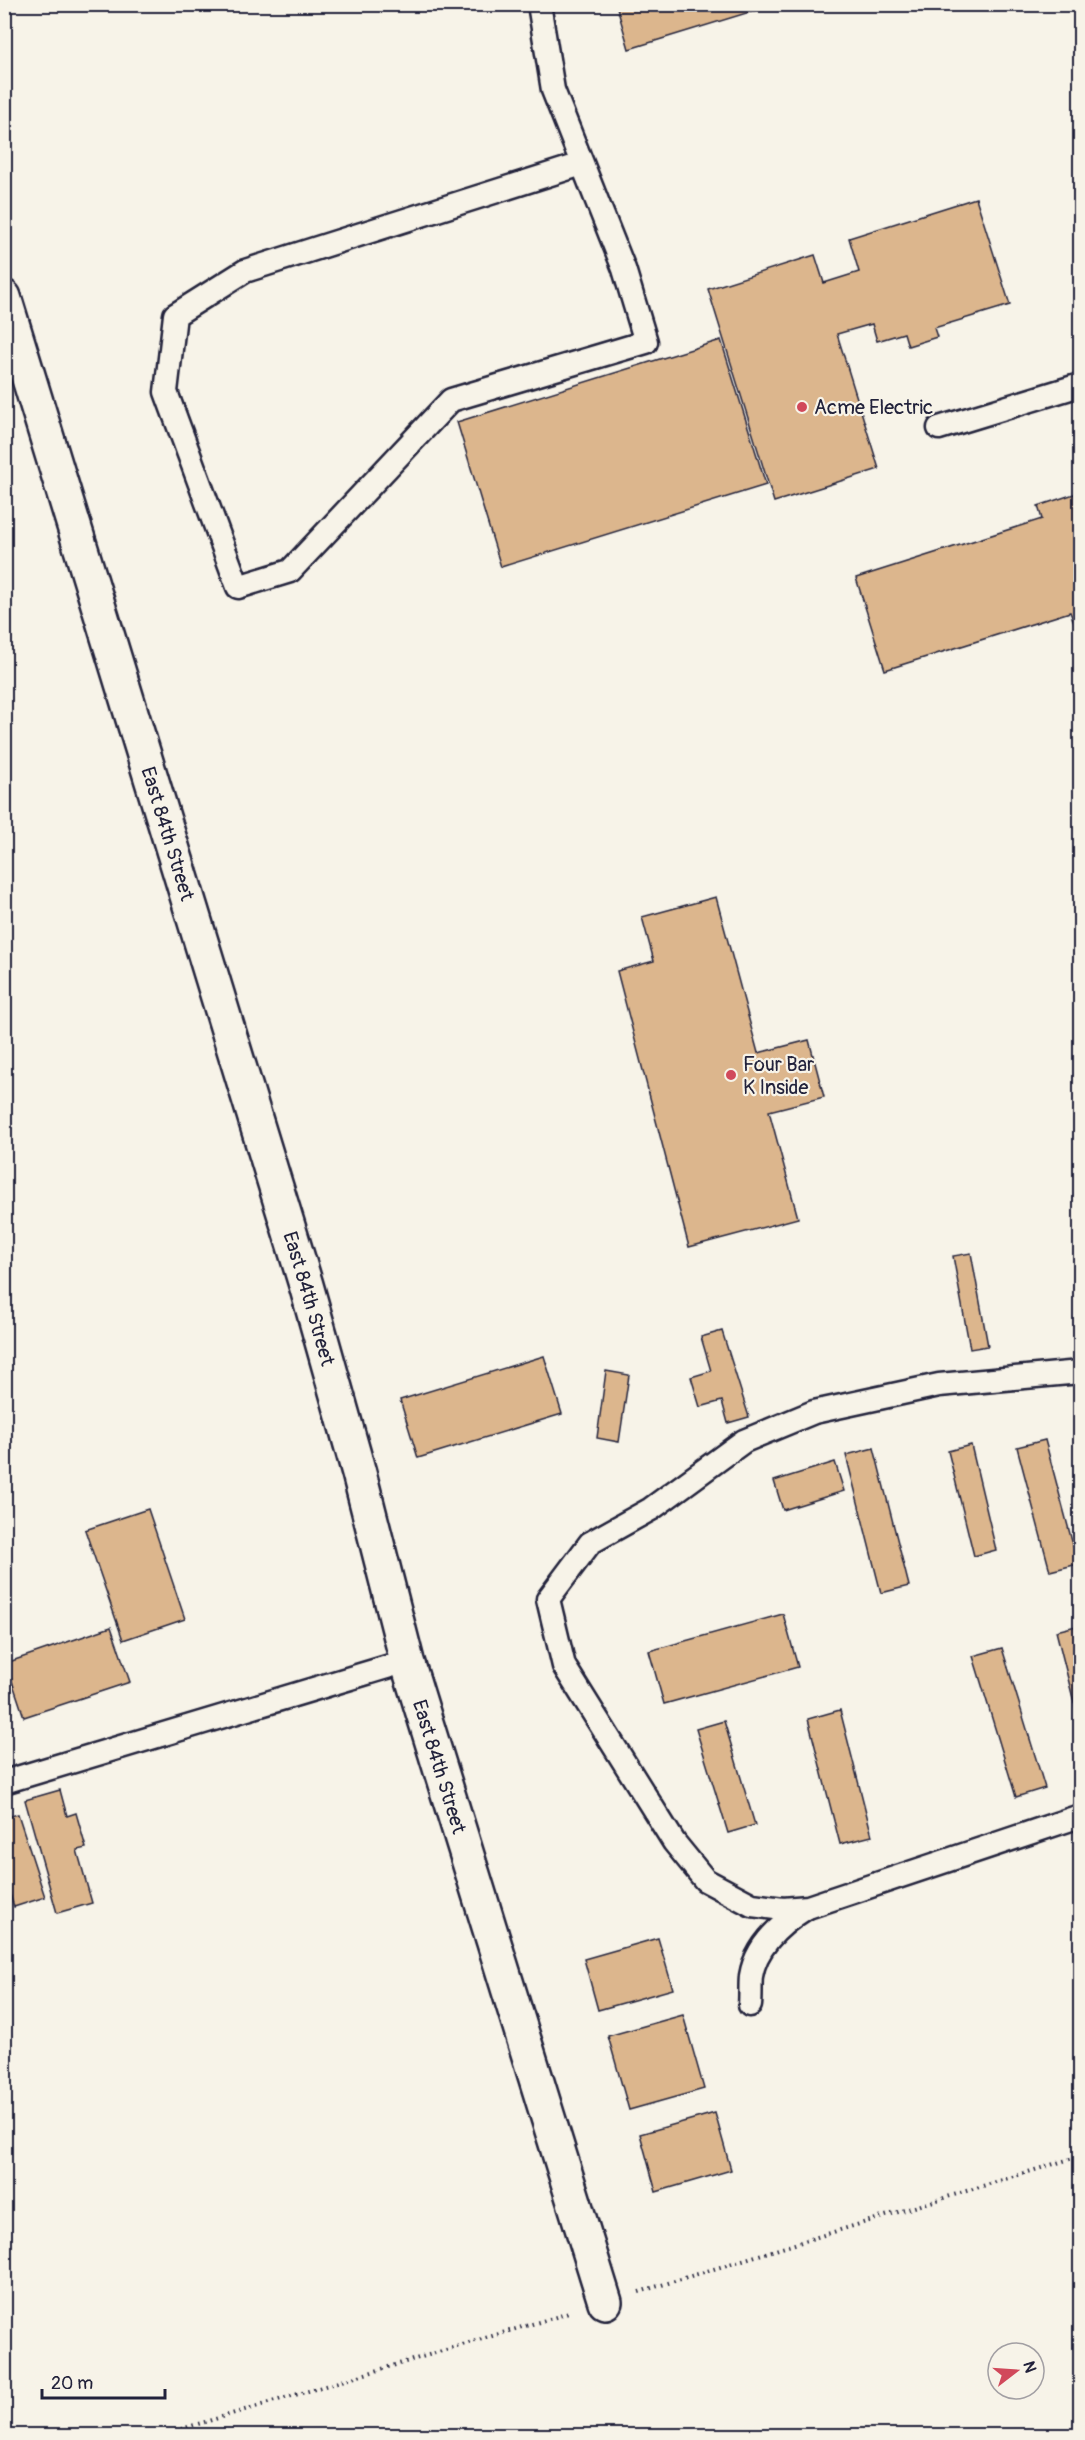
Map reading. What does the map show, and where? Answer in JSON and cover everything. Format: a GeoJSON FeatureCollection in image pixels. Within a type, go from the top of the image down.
{"type":"FeatureCollection","features":[{"type":"Feature","properties":{"kind":"street","name":"East 84th Street"},"geometry":{"type":"LineString","coordinates":[[4,297],[306,1285],[359,1473],[407,1661],[605,2302]]}},
{"type":"Feature","properties":{"kind":"lane"},"geometry":{"type":"LineString","coordinates":[[539,4],[553,90],[624,268],[646,342],[451,400],[290,571],[238,586],[166,392],[176,315],[245,271],[582,164]]}},
{"type":"Feature","properties":{"kind":"lane"},"geometry":{"type":"LineString","coordinates":[[939,428],[1080,385]]}},
{"type":"Feature","properties":{"kind":"lane"},"geometry":{"type":"LineString","coordinates":[[1080,1372],[939,1385],[814,1412],[744,1441],[651,1509],[590,1543],[548,1599],[564,1666],[674,1842],[705,1880],[752,1905],[783,1909],[808,1907],[1080,1816]]}},
{"type":"Feature","properties":{"kind":"lane"},"geometry":{"type":"LineString","coordinates":[[4,1782],[407,1661]]}},
{"type":"Feature","properties":{"kind":"lane"},"geometry":{"type":"LineString","coordinates":[[750,2005],[751,1976],[764,1947],[779,1927],[808,1907]]}},
{"type":"Feature","properties":{"kind":"building"},"geometry":{"type":"Polygon","coordinates":[[[616,4],[776,4],[629,49],[616,4]]]}},
{"type":"Feature","properties":{"kind":"building","name":"Acme Electric"},"geometry":{"type":"Polygon","coordinates":[[[976,198],[1010,305],[934,328],[937,337],[908,346],[904,333],[877,341],[872,324],[837,334],[879,469],[774,502],[708,289],[815,255],[824,283],[859,272],[849,238],[976,198]]]}},
{"type":"Feature","properties":{"kind":"building"},"geometry":{"type":"Polygon","coordinates":[[[721,340],[766,485],[501,567],[457,422],[721,340]]]}},
{"type":"Feature","properties":{"kind":"building"},"geometry":{"type":"Polygon","coordinates":[[[1080,492],[1080,626],[1076,627],[1070,612],[885,670],[856,578],[1042,519],[1038,506],[1080,492]]]}},
{"type":"Feature","properties":{"kind":"building","name":"Four Bar K Inside"},"geometry":{"type":"Polygon","coordinates":[[[716,897],[758,1053],[809,1040],[824,1097],[769,1111],[798,1218],[689,1247],[617,971],[654,961],[642,917],[716,897]]]}},
{"type":"Feature","properties":{"kind":"building"},"geometry":{"type":"Polygon","coordinates":[[[971,1253],[988,1346],[970,1349],[953,1256],[971,1253]]]}},
{"type":"Feature","properties":{"kind":"building"},"geometry":{"type":"Polygon","coordinates":[[[722,1331],[749,1417],[728,1423],[722,1401],[700,1407],[691,1377],[711,1371],[701,1337],[722,1331]]]}},
{"type":"Feature","properties":{"kind":"building"},"geometry":{"type":"Polygon","coordinates":[[[544,1356],[562,1414],[418,1458],[400,1400],[544,1356]]]}},
{"type":"Feature","properties":{"kind":"building"},"geometry":{"type":"Polygon","coordinates":[[[606,1371],[629,1375],[619,1442],[597,1438],[606,1371]]]}},
{"type":"Feature","properties":{"kind":"building"},"geometry":{"type":"Polygon","coordinates":[[[1045,1440],[1078,1564],[1050,1571],[1017,1447],[1045,1440]]]}},
{"type":"Feature","properties":{"kind":"building"},"geometry":{"type":"Polygon","coordinates":[[[971,1445],[996,1550],[974,1556],[948,1451],[971,1445]]]}},
{"type":"Feature","properties":{"kind":"building"},"geometry":{"type":"Polygon","coordinates":[[[874,1448],[909,1586],[881,1593],[846,1455],[874,1448]]]}},
{"type":"Feature","properties":{"kind":"building"},"geometry":{"type":"Polygon","coordinates":[[[835,1462],[844,1491],[783,1510],[774,1481],[835,1462]]]}},
{"type":"Feature","properties":{"kind":"building"},"geometry":{"type":"Polygon","coordinates":[[[148,1509],[185,1619],[123,1640],[85,1530],[148,1509]]]}},
{"type":"Feature","properties":{"kind":"building"},"geometry":{"type":"Polygon","coordinates":[[[783,1614],[798,1667],[664,1704],[649,1651],[783,1614]]]}},
{"type":"Feature","properties":{"kind":"building"},"geometry":{"type":"Polygon","coordinates":[[[1080,1625],[1080,1726],[1056,1631],[1080,1625]]]}},
{"type":"Feature","properties":{"kind":"building"},"geometry":{"type":"Polygon","coordinates":[[[111,1627],[130,1682],[24,1717],[6,1663],[111,1627]]]}},
{"type":"Feature","properties":{"kind":"building"},"geometry":{"type":"Polygon","coordinates":[[[1002,1648],[1045,1788],[1016,1797],[973,1656],[1002,1648]]]}},
{"type":"Feature","properties":{"kind":"building"},"geometry":{"type":"Polygon","coordinates":[[[840,1710],[872,1836],[840,1844],[808,1719],[840,1710]]]}},
{"type":"Feature","properties":{"kind":"building"},"geometry":{"type":"Polygon","coordinates":[[[724,1721],[755,1825],[728,1833],[696,1729],[724,1721]]]}},
{"type":"Feature","properties":{"kind":"building"},"geometry":{"type":"Polygon","coordinates":[[[60,1790],[67,1816],[76,1813],[86,1848],[77,1850],[92,1903],[57,1913],[25,1800],[60,1790]]]}},
{"type":"Feature","properties":{"kind":"building"},"geometry":{"type":"Polygon","coordinates":[[[18,1814],[45,1897],[14,1907],[4,1875],[4,1818],[18,1814]]]}},
{"type":"Feature","properties":{"kind":"building"},"geometry":{"type":"Polygon","coordinates":[[[658,1938],[673,1989],[598,2010],[584,1959],[658,1938]]]}},
{"type":"Feature","properties":{"kind":"building"},"geometry":{"type":"Polygon","coordinates":[[[683,2015],[704,2089],[629,2110],[608,2036],[683,2015]]]}},
{"type":"Feature","properties":{"kind":"building"},"geometry":{"type":"Polygon","coordinates":[[[715,2113],[731,2170],[656,2192],[640,2134],[715,2113]]]}},
{"type":"Feature","properties":{"kind":"place","name":"Acme Electric"},"geometry":{"type":"Point","coordinates":[802,407]}},
{"type":"Feature","properties":{"kind":"place","name":"Four Bar K Inside"},"geometry":{"type":"Point","coordinates":[731,1075]}}]}
